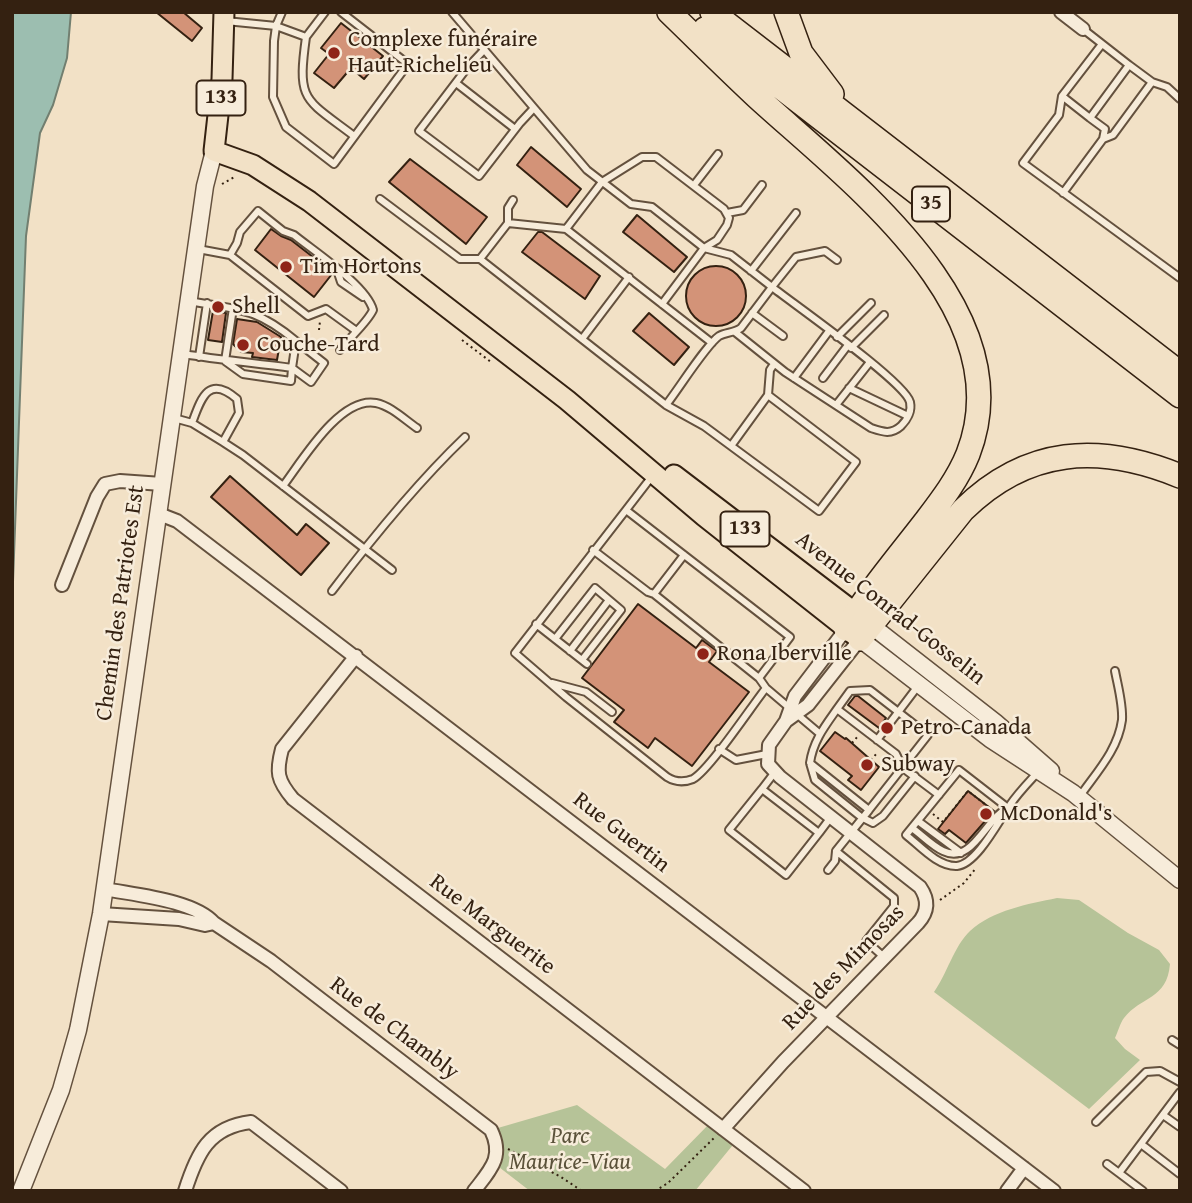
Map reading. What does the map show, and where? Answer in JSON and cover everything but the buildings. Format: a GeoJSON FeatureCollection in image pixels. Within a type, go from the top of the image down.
{"type":"FeatureCollection","features":[{"type":"Feature","properties":{"kind":"highway"},"geometry":{"type":"LineString","coordinates":[[669,12],[757,97],[852,182],[890,221],[939,284],[956,314],[971,351],[978,389],[977,414],[973,439],[964,464],[859,627]]}},
{"type":"Feature","properties":{"kind":"highway","name":"35"},"geometry":{"type":"LineString","coordinates":[[683,12],[1180,396]]}},
{"type":"Feature","properties":{"kind":"highway","name":"35"},"geometry":{"type":"LineString","coordinates":[[712,12],[1180,373]]}},
{"type":"Feature","properties":{"kind":"highway"},"geometry":{"type":"LineString","coordinates":[[786,12],[801,53],[851,119]]}},
{"type":"Feature","properties":{"kind":"highway"},"geometry":{"type":"LineString","coordinates":[[859,627],[957,517],[982,492],[1013,472],[1045,460],[1098,455],[1136,461],[1180,476]]}},
{"type":"Feature","properties":{"kind":"main road","name":"Chemin des Patriotes Est"},"geometry":{"type":"LineString","coordinates":[[214,151],[222,79],[224,16]]}},
{"type":"Feature","properties":{"kind":"main road","name":"Avenue Conrad-Gosselin"},"geometry":{"type":"LineString","coordinates":[[214,151],[253,165],[295,191],[567,400],[704,516],[859,627]]}},
{"type":"Feature","properties":{"kind":"main road","name":"Avenue Conrad-Gosselin"},"geometry":{"type":"LineString","coordinates":[[567,400],[633,445],[859,627]]}},
{"type":"Feature","properties":{"kind":"street"},"geometry":{"type":"LineString","coordinates":[[1061,12],[1083,29]]}},
{"type":"Feature","properties":{"kind":"street","name":"Chemin des Patriotes Est"},"geometry":{"type":"LineString","coordinates":[[21,1191],[61,1090],[78,1030],[106,889],[205,186],[214,151]]}},
{"type":"Feature","properties":{"kind":"street"},"geometry":{"type":"LineString","coordinates":[[62,585],[97,497],[105,485],[120,481],[162,484]]}},
{"type":"Feature","properties":{"kind":"street","name":"Rue Guertin"},"geometry":{"type":"LineString","coordinates":[[159,514],[177,521],[356,656],[1054,1191]]}},
{"type":"Feature","properties":{"kind":"street","name":"Avenue Conrad-Gosselin"},"geometry":{"type":"LineString","coordinates":[[859,627],[919,685],[1041,768],[1180,880]]}},
{"type":"Feature","properties":{"kind":"street","name":"Avenue Conrad-Gosselin"},"geometry":{"type":"LineString","coordinates":[[859,627],[995,722],[1041,768]]}},
{"type":"Feature","properties":{"kind":"street"},"geometry":{"type":"LineString","coordinates":[[767,754],[769,745],[794,710],[808,705],[859,627]]}},
{"type":"Feature","properties":{"kind":"street","name":"Rue Marguerite"},"geometry":{"type":"LineString","coordinates":[[356,656],[282,749],[278,766],[281,785],[293,799],[804,1191]]}},
{"type":"Feature","properties":{"kind":"street","name":"Rue des Mimosas"},"geometry":{"type":"LineString","coordinates":[[723,1129],[783,1062],[923,918],[926,910],[926,898],[917,884],[775,772],[768,764],[767,754]]}},
{"type":"Feature","properties":{"kind":"street","name":"Rue de Chambly"},"geometry":{"type":"LineString","coordinates":[[106,889],[179,904],[208,915],[214,923],[271,961],[491,1130],[498,1143]]}},
{"type":"Feature","properties":{"kind":"street","name":"Rue de Chambly"},"geometry":{"type":"LineString","coordinates":[[101,914],[179,919],[205,925],[214,923]]}},
{"type":"Feature","properties":{"kind":"street"},"geometry":{"type":"LineString","coordinates":[[185,1191],[194,1163],[220,1130],[234,1124],[251,1122],[341,1191]]}},
{"type":"Feature","properties":{"kind":"street"},"geometry":{"type":"LineString","coordinates":[[474,1191],[495,1164],[498,1143]]}},
{"type":"Feature","properties":{"kind":"street"},"geometry":{"type":"LineString","coordinates":[[1007,1191],[1024,1168]]}},
{"type":"Feature","properties":{"kind":"lane"},"geometry":{"type":"LineString","coordinates":[[282,12],[276,26],[271,92],[286,127],[334,164],[408,64],[341,12]]}},
{"type":"Feature","properties":{"kind":"lane"},"geometry":{"type":"LineString","coordinates":[[325,12],[306,37],[303,90],[313,104],[354,136]]}},
{"type":"Feature","properties":{"kind":"lane"},"geometry":{"type":"LineString","coordinates":[[452,12],[587,170],[631,204],[652,207],[705,248],[731,255],[905,392],[910,400],[911,409],[908,416],[898,429],[891,433],[871,428],[774,364],[734,332]]}},
{"type":"Feature","properties":{"kind":"lane"},"geometry":{"type":"LineString","coordinates":[[224,16],[276,26],[306,37]]}},
{"type":"Feature","properties":{"kind":"lane"},"geometry":{"type":"LineString","coordinates":[[1083,29],[1152,82],[1167,87],[1180,99]]}},
{"type":"Feature","properties":{"kind":"lane"},"geometry":{"type":"LineString","coordinates":[[1102,44],[1062,96],[1059,115],[1023,163],[1180,278]]}},
{"type":"Feature","properties":{"kind":"lane"},"geometry":{"type":"LineString","coordinates":[[484,50],[419,131],[479,177],[534,108]]}},
{"type":"Feature","properties":{"kind":"lane"},"geometry":{"type":"LineString","coordinates":[[1090,118],[1129,65]]}},
{"type":"Feature","properties":{"kind":"lane"},"geometry":{"type":"LineString","coordinates":[[1102,139],[1112,135],[1152,82]]}},
{"type":"Feature","properties":{"kind":"lane"},"geometry":{"type":"LineString","coordinates":[[456,83],[515,129]]}},
{"type":"Feature","properties":{"kind":"lane"},"geometry":{"type":"LineString","coordinates":[[1062,96],[1105,129],[1102,139],[1063,193]]}},
{"type":"Feature","properties":{"kind":"lane"},"geometry":{"type":"LineString","coordinates":[[694,186],[718,154]]}},
{"type":"Feature","properties":{"kind":"lane"},"geometry":{"type":"LineString","coordinates":[[566,229],[602,182],[642,157],[649,156],[665,163],[727,213],[743,210],[762,186]]}},
{"type":"Feature","properties":{"kind":"lane"},"geometry":{"type":"LineString","coordinates":[[380,199],[460,260],[480,259],[666,405],[704,426],[819,511],[856,462],[768,395]]}},
{"type":"Feature","properties":{"kind":"lane"},"geometry":{"type":"LineString","coordinates":[[480,259],[508,223],[508,208],[513,200]]}},
{"type":"Feature","properties":{"kind":"lane"},"geometry":{"type":"LineString","coordinates":[[230,255],[240,232],[258,211],[284,231],[294,235],[354,282],[372,306],[371,314],[340,350]]}},
{"type":"Feature","properties":{"kind":"lane"},"geometry":{"type":"LineString","coordinates":[[663,304],[705,248],[717,240],[727,225],[727,213]]}},
{"type":"Feature","properties":{"kind":"lane"},"geometry":{"type":"LineString","coordinates":[[751,271],[796,213]]}},
{"type":"Feature","properties":{"kind":"lane"},"geometry":{"type":"LineString","coordinates":[[508,223],[566,229],[712,343]]}},
{"type":"Feature","properties":{"kind":"lane"},"geometry":{"type":"LineString","coordinates":[[196,249],[230,255],[307,316],[326,309],[355,330]]}},
{"type":"Feature","properties":{"kind":"lane"},"geometry":{"type":"LineString","coordinates":[[666,405],[712,343],[723,334],[741,328],[796,257],[825,251],[837,260]]}},
{"type":"Feature","properties":{"kind":"lane"},"geometry":{"type":"LineString","coordinates":[[582,339],[629,277]]}},
{"type":"Feature","properties":{"kind":"lane"},"geometry":{"type":"LineString","coordinates":[[181,354],[292,368],[310,382],[324,363],[262,316],[189,300]]}},
{"type":"Feature","properties":{"kind":"lane"},"geometry":{"type":"LineString","coordinates":[[199,357],[207,303]]}},
{"type":"Feature","properties":{"kind":"lane"},"geometry":{"type":"LineString","coordinates":[[837,337],[871,303]]}},
{"type":"Feature","properties":{"kind":"lane"},"geometry":{"type":"LineString","coordinates":[[225,361],[233,308]]}},
{"type":"Feature","properties":{"kind":"lane"},"geometry":{"type":"LineString","coordinates":[[752,313],[783,336]]}},
{"type":"Feature","properties":{"kind":"lane"},"geometry":{"type":"LineString","coordinates":[[824,378],[849,347],[884,315]]}},
{"type":"Feature","properties":{"kind":"lane"},"geometry":{"type":"LineString","coordinates":[[794,378],[829,331]]}},
{"type":"Feature","properties":{"kind":"lane"},"geometry":{"type":"LineString","coordinates":[[225,361],[243,374],[291,381],[296,341]]}},
{"type":"Feature","properties":{"kind":"lane"},"geometry":{"type":"LineString","coordinates":[[836,405],[870,362]]}},
{"type":"Feature","properties":{"kind":"lane"},"geometry":{"type":"LineString","coordinates":[[731,446],[768,395],[770,370],[774,364]]}},
{"type":"Feature","properties":{"kind":"lane"},"geometry":{"type":"LineString","coordinates":[[192,424],[207,391],[219,388],[230,393],[237,399],[239,413],[223,442]]}},
{"type":"Feature","properties":{"kind":"lane"},"geometry":{"type":"LineString","coordinates":[[849,388],[908,416]]}},
{"type":"Feature","properties":{"kind":"lane"},"geometry":{"type":"LineString","coordinates":[[283,486],[329,426],[352,407],[375,403],[393,411],[417,428]]}},
{"type":"Feature","properties":{"kind":"lane"},"geometry":{"type":"LineString","coordinates":[[172,418],[192,424],[223,442],[392,570]]}},
{"type":"Feature","properties":{"kind":"lane"},"geometry":{"type":"LineString","coordinates":[[332,591],[364,548],[442,459],[465,437]]}},
{"type":"Feature","properties":{"kind":"lane"},"geometry":{"type":"LineString","coordinates":[[654,473],[515,653],[673,781],[684,782],[701,774],[766,688]]}},
{"type":"Feature","properties":{"kind":"lane"},"geometry":{"type":"LineString","coordinates":[[626,510],[790,638],[759,678]]}},
{"type":"Feature","properties":{"kind":"lane"},"geometry":{"type":"LineString","coordinates":[[593,550],[654,594],[759,678],[766,688],[819,733]]}},
{"type":"Feature","properties":{"kind":"lane"},"geometry":{"type":"LineString","coordinates":[[654,594],[684,555]]}},
{"type":"Feature","properties":{"kind":"lane"},"geometry":{"type":"LineString","coordinates":[[536,624],[570,651],[585,662],[621,610],[594,588],[555,639]]}},
{"type":"Feature","properties":{"kind":"lane"},"geometry":{"type":"LineString","coordinates":[[570,651],[609,600]]}},
{"type":"Feature","properties":{"kind":"lane"},"geometry":{"type":"LineString","coordinates":[[1076,796],[1103,765],[1118,735],[1122,706],[1115,671]]}},
{"type":"Feature","properties":{"kind":"lane"},"geometry":{"type":"LineString","coordinates":[[552,683],[586,692],[612,712]]}},
{"type":"Feature","properties":{"kind":"lane"},"geometry":{"type":"LineString","coordinates":[[877,740],[919,685]]}},
{"type":"Feature","properties":{"kind":"lane"},"geometry":{"type":"LineString","coordinates":[[828,870],[835,860],[836,851],[861,817],[928,736],[870,690],[850,691],[819,733],[812,748],[810,763],[815,780],[861,817],[873,822],[881,819],[915,776]]}},
{"type":"Feature","properties":{"kind":"lane"},"geometry":{"type":"LineString","coordinates":[[837,709],[896,754],[903,768],[939,795]]}},
{"type":"Feature","properties":{"kind":"lane"},"geometry":{"type":"LineString","coordinates":[[719,749],[736,760],[767,754]]}},
{"type":"Feature","properties":{"kind":"lane"},"geometry":{"type":"LineString","coordinates":[[810,763],[869,810]]}},
{"type":"Feature","properties":{"kind":"lane"},"geometry":{"type":"LineString","coordinates":[[1008,808],[959,769],[906,835],[946,864],[961,865],[974,856],[1041,768]]}},
{"type":"Feature","properties":{"kind":"lane"},"geometry":{"type":"LineString","coordinates":[[775,772],[729,830],[786,875],[831,817]]}},
{"type":"Feature","properties":{"kind":"lane"},"geometry":{"type":"LineString","coordinates":[[762,789],[819,833]]}},
{"type":"Feature","properties":{"kind":"lane"},"geometry":{"type":"LineString","coordinates":[[912,828],[942,850],[961,853],[970,847],[997,813],[1008,808]]}},
{"type":"Feature","properties":{"kind":"lane"},"geometry":{"type":"LineString","coordinates":[[918,821],[961,853]]}},
{"type":"Feature","properties":{"kind":"lane"},"geometry":{"type":"LineString","coordinates":[[836,851],[894,898],[894,906],[866,941],[885,958]]}},
{"type":"Feature","properties":{"kind":"lane"},"geometry":{"type":"LineString","coordinates":[[1172,1040],[1180,1045]]}},
{"type":"Feature","properties":{"kind":"lane"},"geometry":{"type":"LineString","coordinates":[[1096,1122],[1146,1072],[1160,1071],[1180,1082]]}},
{"type":"Feature","properties":{"kind":"lane"},"geometry":{"type":"LineString","coordinates":[[1119,1173],[1180,1092]]}},
{"type":"Feature","properties":{"kind":"lane"},"geometry":{"type":"LineString","coordinates":[[1163,1115],[1180,1127]]}},
{"type":"Feature","properties":{"kind":"lane"},"geometry":{"type":"LineString","coordinates":[[1140,1144],[1180,1174]]}},
{"type":"Feature","properties":{"kind":"lane"},"geometry":{"type":"LineString","coordinates":[[1107,1164],[1143,1191]]}},
{"type":"Feature","properties":{"kind":"path"},"geometry":{"type":"LineString","coordinates":[[319,322],[319,330]]}},
{"type":"Feature","properties":{"kind":"path"},"geometry":{"type":"LineString","coordinates":[[927,809],[943,822],[968,791],[994,811]]}},
{"type":"Feature","properties":{"kind":"path"},"geometry":{"type":"LineString","coordinates":[[655,1191],[668,1183],[723,1129]]}},
{"type":"Feature","properties":{"kind":"path"},"geometry":{"type":"LineString","coordinates":[[498,1143],[582,1191]]}},
{"type":"Feature","properties":{"kind":"green space"},"geometry":{"type":"Polygon","coordinates":[[[1057,898],[1079,900],[1159,950],[1170,964],[1164,985],[1124,1018],[1115,1038],[1140,1060],[1089,1109],[934,992],[959,944],[979,924],[1011,909],[1057,898]]]}},
{"type":"Feature","properties":{"kind":"green space","name":"Parc Maurice-Viau"},"geometry":{"type":"Polygon","coordinates":[[[577,1105],[665,1169],[712,1121],[737,1140],[695,1191],[530,1191],[495,1164],[491,1130],[577,1105]]]}},
{"type":"Feature","properties":{"kind":"shaded area"},"geometry":{"type":"Polygon","coordinates":[[[12,12],[71,12],[67,58],[53,105],[40,133],[26,236],[12,608],[12,12]]]}},
{"type":"Feature","properties":{"kind":"place","name":"Complexe funéraire Haut-Richelieu"},"geometry":{"type":"Point","coordinates":[334,53]}},
{"type":"Feature","properties":{"kind":"place","name":"Tim Hortons"},"geometry":{"type":"Point","coordinates":[286,267]}},
{"type":"Feature","properties":{"kind":"place","name":"Shell"},"geometry":{"type":"Point","coordinates":[218,307]}},
{"type":"Feature","properties":{"kind":"place","name":"Couche-Tard"},"geometry":{"type":"Point","coordinates":[243,345]}},
{"type":"Feature","properties":{"kind":"place","name":"Rona Iberville"},"geometry":{"type":"Point","coordinates":[703,654]}},
{"type":"Feature","properties":{"kind":"place","name":"Petro-Canada"},"geometry":{"type":"Point","coordinates":[887,728]}},
{"type":"Feature","properties":{"kind":"place","name":"Subway"},"geometry":{"type":"Point","coordinates":[867,765]}},
{"type":"Feature","properties":{"kind":"place","name":"McDonald's"},"geometry":{"type":"Point","coordinates":[986,814]}}]}
